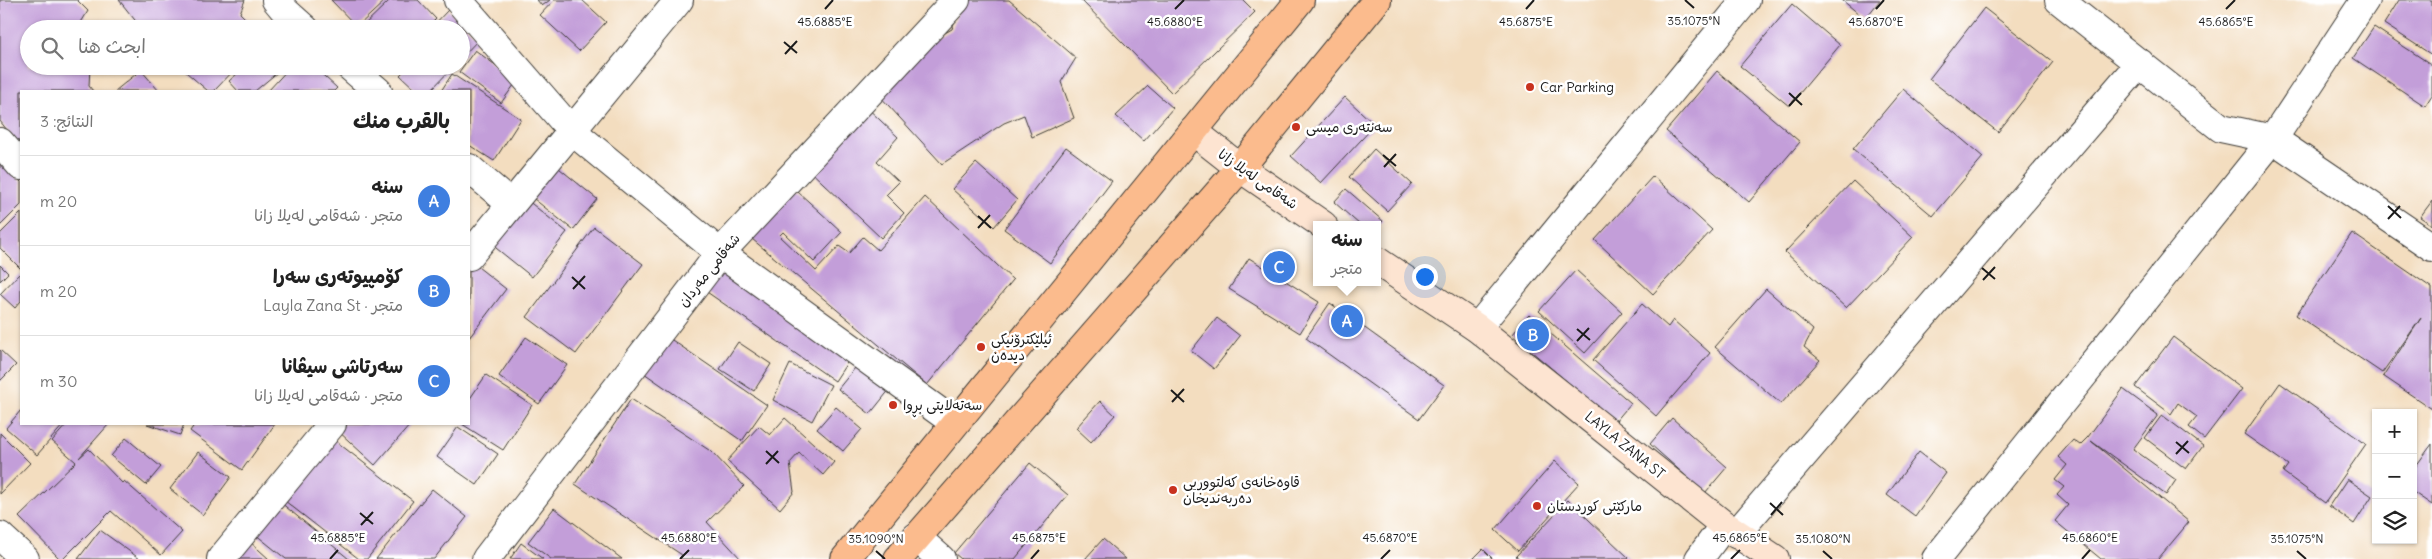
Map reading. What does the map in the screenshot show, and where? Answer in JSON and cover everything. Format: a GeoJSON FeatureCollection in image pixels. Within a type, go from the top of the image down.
{"type":"FeatureCollection","features":[{"type":"Feature","properties":{"kind":"highway"},"geometry":{"type":"LineString","coordinates":[[844,559],[1300,0]]}},
{"type":"Feature","properties":{"kind":"highway"},"geometry":{"type":"LineString","coordinates":[[898,559],[1240,168],[1377,0]]}},
{"type":"Feature","properties":{"kind":"street"},"geometry":{"type":"LineString","coordinates":[[276,0],[295,20]]}},
{"type":"Feature","properties":{"kind":"street"},"geometry":{"type":"LineString","coordinates":[[458,0],[572,131],[720,253],[954,424]]}},
{"type":"Feature","properties":{"kind":"street"},"geometry":{"type":"LineString","coordinates":[[470,255],[679,0]]}},
{"type":"Feature","properties":{"kind":"street","name":"شەقامی مەردان"},"geometry":{"type":"LineString","coordinates":[[486,559],[720,253],[956,0]]}},
{"type":"Feature","properties":{"kind":"street"},"geometry":{"type":"LineString","coordinates":[[1381,264],[1477,328],[1746,0]]}},
{"type":"Feature","properties":{"kind":"street"},"geometry":{"type":"LineString","coordinates":[[2059,0],[2221,128],[2273,138],[2432,248]]}},
{"type":"Feature","properties":{"kind":"street"},"geometry":{"type":"LineString","coordinates":[[1936,559],[2273,138],[2365,0]]}},
{"type":"Feature","properties":{"kind":"street"},"geometry":{"type":"LineString","coordinates":[[1699,559],[1730,529],[2140,63]]}},
{"type":"Feature","properties":{"kind":"street"},"geometry":{"type":"LineString","coordinates":[[359,75],[377,90]]}},
{"type":"Feature","properties":{"kind":"street","name":"شەقامی لەیلا زانا"},"geometry":{"type":"LineString","coordinates":[[1193,131],[1240,168],[1318,221]]}},
{"type":"Feature","properties":{"kind":"street"},"geometry":{"type":"LineString","coordinates":[[0,142],[20,165]]}},
{"type":"Feature","properties":{"kind":"street"},"geometry":{"type":"LineString","coordinates":[[470,169],[511,204]]}},
{"type":"Feature","properties":{"kind":"street","name":"LAYLA ZANA ST"},"geometry":{"type":"LineString","coordinates":[[1477,328],[1730,529],[1776,559]]}},
{"type":"Feature","properties":{"kind":"street"},"geometry":{"type":"LineString","coordinates":[[221,559],[320,428]]}},
{"type":"Feature","properties":{"kind":"street"},"geometry":{"type":"LineString","coordinates":[[0,536],[25,559]]}},
{"type":"Feature","properties":{"kind":"street"},"geometry":{"type":"LineString","coordinates":[[916,538],[941,559]]}},
{"type":"Feature","properties":{"kind":"building"},"geometry":{"type":"Polygon","coordinates":[[[0,0],[77,0],[88,11],[82,20],[20,20],[20,75],[90,75],[89,86],[92,90],[20,90],[20,147],[0,121],[0,0]]]}},
{"type":"Feature","properties":{"kind":"building"},"geometry":{"type":"Polygon","coordinates":[[[119,0],[245,0],[240,13],[247,20],[135,20],[119,0]]]}},
{"type":"Feature","properties":{"kind":"building"},"geometry":{"type":"Polygon","coordinates":[[[331,0],[386,0],[365,20],[350,20],[331,0]]]}},
{"type":"Feature","properties":{"kind":"building"},"geometry":{"type":"Polygon","coordinates":[[[390,0],[418,0],[436,19],[435,20],[369,20],[390,0]]]}},
{"type":"Feature","properties":{"kind":"building"},"geometry":{"type":"Polygon","coordinates":[[[537,0],[550,0],[542,6],[537,0]]]}},
{"type":"Feature","properties":{"kind":"building"},"geometry":{"type":"Polygon","coordinates":[[[554,0],[582,0],[606,22],[579,51],[540,15],[554,0]]]}},
{"type":"Feature","properties":{"kind":"building"},"geometry":{"type":"Polygon","coordinates":[[[962,0],[1009,0],[1076,58],[1061,82],[1074,118],[1032,137],[1024,115],[1004,123],[942,164],[878,94],[915,50],[952,29],[962,0]]]}},
{"type":"Feature","properties":{"kind":"building"},"geometry":{"type":"Polygon","coordinates":[[[1081,0],[1243,0],[1255,12],[1172,93],[1081,0]]]}},
{"type":"Feature","properties":{"kind":"building"},"geometry":{"type":"Polygon","coordinates":[[[1842,0],[1880,0],[1865,19],[1842,0]]]}},
{"type":"Feature","properties":{"kind":"building"},"geometry":{"type":"Polygon","coordinates":[[[2399,0],[2432,0],[2432,55],[2384,24],[2399,0]]]}},
{"type":"Feature","properties":{"kind":"building"},"geometry":{"type":"Polygon","coordinates":[[[1792,4],[1840,45],[1789,106],[1740,66],[1792,4]]]}},
{"type":"Feature","properties":{"kind":"building"},"geometry":{"type":"Polygon","coordinates":[[[1984,8],[2053,62],[1998,132],[1929,79],[1984,8]]]}},
{"type":"Feature","properties":{"kind":"building"},"geometry":{"type":"Polygon","coordinates":[[[448,10],[459,20],[439,20],[448,10]]]}},
{"type":"Feature","properties":{"kind":"building"},"geometry":{"type":"Polygon","coordinates":[[[2374,27],[2432,65],[2432,95],[2425,106],[2353,58],[2374,27]]]}},
{"type":"Feature","properties":{"kind":"building"},"geometry":{"type":"Polygon","coordinates":[[[470,31],[479,39],[470,48],[470,31]]]}},
{"type":"Feature","properties":{"kind":"building"},"geometry":{"type":"Polygon","coordinates":[[[475,50],[517,81],[501,103],[463,75],[470,75],[470,57],[475,50]]]}},
{"type":"Feature","properties":{"kind":"building"},"geometry":{"type":"Polygon","coordinates":[[[1717,71],[1800,142],[1749,202],[1666,131],[1717,71]]]}},
{"type":"Feature","properties":{"kind":"building"},"geometry":{"type":"Polygon","coordinates":[[[135,75],[145,75],[158,90],[116,90],[135,75]]]}},
{"type":"Feature","properties":{"kind":"building"},"geometry":{"type":"Polygon","coordinates":[[[189,75],[229,75],[215,90],[207,90],[189,75]]]}},
{"type":"Feature","properties":{"kind":"building"},"geometry":{"type":"Polygon","coordinates":[[[236,75],[274,75],[256,90],[237,90],[229,81],[236,75]]]}},
{"type":"Feature","properties":{"kind":"building"},"geometry":{"type":"Polygon","coordinates":[[[283,75],[323,75],[337,88],[335,90],[269,90],[283,75]]]}},
{"type":"Feature","properties":{"kind":"building"},"geometry":{"type":"Polygon","coordinates":[[[400,75],[445,75],[431,90],[416,90],[400,75]]]}},
{"type":"Feature","properties":{"kind":"building"},"geometry":{"type":"Polygon","coordinates":[[[451,75],[454,75],[521,119],[494,161],[470,146],[470,90],[442,90],[451,75]]]}},
{"type":"Feature","properties":{"kind":"building"},"geometry":{"type":"Polygon","coordinates":[[[1148,86],[1173,108],[1144,141],[1116,116],[1148,86]]]}},
{"type":"Feature","properties":{"kind":"building"},"geometry":{"type":"Polygon","coordinates":[[[1903,89],[1983,157],[1933,216],[1853,149],[1903,89]]]}},
{"type":"Feature","properties":{"kind":"building"},"geometry":{"type":"Polygon","coordinates":[[[1345,97],[1375,125],[1321,183],[1291,156],[1345,97]]]}},
{"type":"Feature","properties":{"kind":"building"},"geometry":{"type":"Polygon","coordinates":[[[862,103],[898,137],[877,161],[899,182],[886,195],[904,213],[881,238],[804,165],[862,103]]]}},
{"type":"Feature","properties":{"kind":"building"},"geometry":{"type":"Polygon","coordinates":[[[1066,147],[1112,181],[1050,263],[1004,229],[1066,147]]]}},
{"type":"Feature","properties":{"kind":"building"},"geometry":{"type":"Polygon","coordinates":[[[1374,149],[1412,184],[1387,211],[1349,177],[1374,149]]]}},
{"type":"Feature","properties":{"kind":"building"},"geometry":{"type":"Polygon","coordinates":[[[549,160],[597,199],[573,230],[524,191],[549,160]]]}},
{"type":"Feature","properties":{"kind":"building"},"geometry":{"type":"Polygon","coordinates":[[[0,161],[20,181],[20,206],[0,226],[0,161]]]}},
{"type":"Feature","properties":{"kind":"building"},"geometry":{"type":"Polygon","coordinates":[[[976,163],[1017,200],[994,227],[952,189],[976,163]]]}},
{"type":"Feature","properties":{"kind":"building"},"geometry":{"type":"Polygon","coordinates":[[[1653,176],[1712,230],[1653,294],[1595,240],[1653,176]]]}},
{"type":"Feature","properties":{"kind":"building"},"geometry":{"type":"Polygon","coordinates":[[[1853,181],[1913,237],[1846,308],[1785,252],[1853,181]]]}},
{"type":"Feature","properties":{"kind":"building"},"geometry":{"type":"Polygon","coordinates":[[[787,182],[842,232],[814,262],[783,232],[779,236],[816,271],[839,246],[849,253],[863,237],[878,250],[925,197],[1013,280],[927,385],[746,234],[787,182]]]}},
{"type":"Feature","properties":{"kind":"building"},"geometry":{"type":"Polygon","coordinates":[[[1346,189],[1383,221],[1381,223],[1381,221],[1355,221],[1334,202],[1346,189]]]}},
{"type":"Feature","properties":{"kind":"building"},"geometry":{"type":"Polygon","coordinates":[[[522,196],[567,232],[532,277],[486,240],[522,196]]]}},
{"type":"Feature","properties":{"kind":"building"},"geometry":{"type":"Polygon","coordinates":[[[2432,201],[2432,225],[2420,217],[2432,201]]]}},
{"type":"Feature","properties":{"kind":"building"},"geometry":{"type":"Polygon","coordinates":[[[20,214],[20,268],[0,248],[0,234],[20,214]]]}},
{"type":"Feature","properties":{"kind":"building"},"geometry":{"type":"Polygon","coordinates":[[[594,227],[643,264],[576,354],[527,317],[594,227]]]}},
{"type":"Feature","properties":{"kind":"building"},"geometry":{"type":"Polygon","coordinates":[[[2352,233],[2432,288],[2432,409],[2383,376],[2421,318],[2382,373],[2296,315],[2352,233]]]}},
{"type":"Feature","properties":{"kind":"building"},"geometry":{"type":"Polygon","coordinates":[[[1249,258],[1319,302],[1300,333],[1229,289],[1249,258]]]}},
{"type":"Feature","properties":{"kind":"building"},"geometry":{"type":"Polygon","coordinates":[[[470,261],[506,289],[470,337],[470,261]]]}},
{"type":"Feature","properties":{"kind":"building"},"geometry":{"type":"Polygon","coordinates":[[[723,262],[854,352],[835,381],[704,290],[723,262]]]}},
{"type":"Feature","properties":{"kind":"building"},"geometry":{"type":"Polygon","coordinates":[[[0,265],[8,273],[0,281],[0,265]]]}},
{"type":"Feature","properties":{"kind":"building"},"geometry":{"type":"Polygon","coordinates":[[[1576,270],[1622,312],[1585,353],[1539,311],[1576,270]]]}},
{"type":"Feature","properties":{"kind":"building"},"geometry":{"type":"Polygon","coordinates":[[[19,274],[20,302],[15,308],[0,294],[19,274]]]}},
{"type":"Feature","properties":{"kind":"building"},"geometry":{"type":"Polygon","coordinates":[[[1766,289],[1813,330],[1804,347],[1820,360],[1781,404],[1715,347],[1766,289]]]}},
{"type":"Feature","properties":{"kind":"building"},"geometry":{"type":"Polygon","coordinates":[[[1330,303],[1444,385],[1419,419],[1306,338],[1330,303]]]}},
{"type":"Feature","properties":{"kind":"building"},"geometry":{"type":"Polygon","coordinates":[[[1642,304],[1668,327],[1673,320],[1710,353],[1656,416],[1593,360],[1642,304]]]}},
{"type":"Feature","properties":{"kind":"building"},"geometry":{"type":"Polygon","coordinates":[[[1529,315],[1631,403],[1615,422],[1512,335],[1529,315]]]}},
{"type":"Feature","properties":{"kind":"building"},"geometry":{"type":"Polygon","coordinates":[[[1217,318],[1240,336],[1214,369],[1191,351],[1217,318]]]}},
{"type":"Feature","properties":{"kind":"building"},"geometry":{"type":"Polygon","coordinates":[[[526,337],[567,365],[539,404],[499,376],[526,337]]]}},
{"type":"Feature","properties":{"kind":"building"},"geometry":{"type":"Polygon","coordinates":[[[2173,337],[2242,389],[2204,439],[2189,427],[2197,417],[2178,403],[2171,414],[2135,387],[2173,337]]]}},
{"type":"Feature","properties":{"kind":"building"},"geometry":{"type":"Polygon","coordinates":[[[669,338],[767,405],[742,441],[644,373],[669,338]]]}},
{"type":"Feature","properties":{"kind":"building"},"geometry":{"type":"Polygon","coordinates":[[[738,342],[771,364],[754,391],[720,369],[738,342]]]}},
{"type":"Feature","properties":{"kind":"building"},"geometry":{"type":"Polygon","coordinates":[[[0,350],[16,365],[0,381],[0,350]]]}},
{"type":"Feature","properties":{"kind":"building"},"geometry":{"type":"Polygon","coordinates":[[[859,363],[890,389],[870,414],[838,389],[859,363]]]}},
{"type":"Feature","properties":{"kind":"building"},"geometry":{"type":"Polygon","coordinates":[[[790,364],[831,385],[812,421],[773,400],[790,364]]]}},
{"type":"Feature","properties":{"kind":"building"},"geometry":{"type":"Polygon","coordinates":[[[486,375],[532,405],[503,450],[464,425],[470,425],[470,399],[486,375]]]}},
{"type":"Feature","properties":{"kind":"building"},"geometry":{"type":"Polygon","coordinates":[[[2280,383],[2366,444],[2325,503],[2283,472],[2288,465],[2244,434],[2280,383]]]}},
{"type":"Feature","properties":{"kind":"building"},"geometry":{"type":"Polygon","coordinates":[[[2123,389],[2158,415],[2133,449],[2176,480],[2166,495],[2091,441],[2189,522],[2158,559],[2101,559],[2055,521],[2068,505],[2057,495],[2064,487],[2055,480],[2067,465],[2058,457],[2073,440],[2080,445],[2088,437],[2123,389]]]}},
{"type":"Feature","properties":{"kind":"building"},"geometry":{"type":"Polygon","coordinates":[[[631,399],[712,452],[744,486],[707,522],[741,559],[680,559],[682,555],[575,484],[631,399]]]}},
{"type":"Feature","properties":{"kind":"building"},"geometry":{"type":"Polygon","coordinates":[[[1100,401],[1115,415],[1091,442],[1076,428],[1100,401]]]}},
{"type":"Feature","properties":{"kind":"building"},"geometry":{"type":"Polygon","coordinates":[[[836,407],[862,429],[843,451],[817,429],[836,407]]]}},
{"type":"Feature","properties":{"kind":"building"},"geometry":{"type":"Polygon","coordinates":[[[20,411],[20,425],[63,425],[37,455],[6,428],[20,411]]]}},
{"type":"Feature","properties":{"kind":"building"},"geometry":{"type":"Polygon","coordinates":[[[2162,415],[2203,446],[2186,469],[2145,438],[2162,415]]]}},
{"type":"Feature","properties":{"kind":"building"},"geometry":{"type":"Polygon","coordinates":[[[785,418],[834,462],[823,475],[799,453],[790,463],[794,492],[780,509],[727,461],[759,426],[770,435],[785,418]]]}},
{"type":"Feature","properties":{"kind":"building"},"geometry":{"type":"Polygon","coordinates":[[[1672,418],[1727,467],[1705,493],[1650,444],[1672,418]]]}},
{"type":"Feature","properties":{"kind":"building"},"geometry":{"type":"Polygon","coordinates":[[[66,425],[108,425],[79,458],[89,449],[122,483],[124,481],[182,532],[161,555],[111,511],[63,559],[60,559],[19,517],[76,462],[52,441],[66,425]]]}},
{"type":"Feature","properties":{"kind":"building"},"geometry":{"type":"Polygon","coordinates":[[[150,425],[184,425],[180,435],[150,425]]]}},
{"type":"Feature","properties":{"kind":"building"},"geometry":{"type":"Polygon","coordinates":[[[194,425],[274,425],[242,470],[190,431],[194,425]]]}},
{"type":"Feature","properties":{"kind":"building"},"geometry":{"type":"Polygon","coordinates":[[[342,425],[410,425],[375,465],[337,430],[342,425]]]}},
{"type":"Feature","properties":{"kind":"building"},"geometry":{"type":"Polygon","coordinates":[[[458,427],[498,454],[477,485],[437,457],[458,427]]]}},
{"type":"Feature","properties":{"kind":"building"},"geometry":{"type":"Polygon","coordinates":[[[0,433],[30,463],[0,494],[0,433]]]}},
{"type":"Feature","properties":{"kind":"building"},"geometry":{"type":"Polygon","coordinates":[[[126,438],[161,467],[146,485],[111,456],[126,438]]]}},
{"type":"Feature","properties":{"kind":"building"},"geometry":{"type":"Polygon","coordinates":[[[333,439],[413,501],[367,559],[359,559],[285,501],[333,439]]]}},
{"type":"Feature","properties":{"kind":"building"},"geometry":{"type":"Polygon","coordinates":[[[2432,444],[2432,505],[2417,495],[2417,465],[2432,444]]]}},
{"type":"Feature","properties":{"kind":"building"},"geometry":{"type":"Polygon","coordinates":[[[198,452],[231,477],[203,515],[170,489],[198,452]]]}},
{"type":"Feature","properties":{"kind":"building"},"geometry":{"type":"Polygon","coordinates":[[[1919,452],[1946,473],[1915,516],[1887,495],[1919,452]]]}},
{"type":"Feature","properties":{"kind":"building","name":"مارکێتی کوردستان"},"geometry":{"type":"Polygon","coordinates":[[[1555,461],[1579,483],[1518,551],[1495,530],[1555,461]]]}},
{"type":"Feature","properties":{"kind":"building"},"geometry":{"type":"Polygon","coordinates":[[[1030,463],[1068,495],[1015,559],[961,559],[954,553],[1030,463]]]}},
{"type":"Feature","properties":{"kind":"building"},"geometry":{"type":"Polygon","coordinates":[[[2347,479],[2372,496],[2354,524],[2329,506],[2347,479]]]}},
{"type":"Feature","properties":{"kind":"building"},"geometry":{"type":"Polygon","coordinates":[[[432,489],[467,517],[434,559],[376,559],[432,489]]]}},
{"type":"Feature","properties":{"kind":"building"},"geometry":{"type":"Polygon","coordinates":[[[1568,500],[1629,558],[1520,559],[1516,556],[1568,500]]]}},
{"type":"Feature","properties":{"kind":"building"},"geometry":{"type":"Polygon","coordinates":[[[280,502],[349,559],[286,559],[255,534],[280,502]]]}},
{"type":"Feature","properties":{"kind":"building"},"geometry":{"type":"Polygon","coordinates":[[[554,508],[622,559],[551,559],[528,542],[554,508]]]}},
{"type":"Feature","properties":{"kind":"building"},"geometry":{"type":"Polygon","coordinates":[[[100,530],[140,559],[78,559],[100,530]]]}},
{"type":"Feature","properties":{"kind":"building"},"geometry":{"type":"Polygon","coordinates":[[[1103,539],[1126,559],[1085,559],[1103,539]]]}},
{"type":"Feature","properties":{"kind":"building"},"geometry":{"type":"Polygon","coordinates":[[[248,540],[269,559],[231,559],[248,540]]]}},
{"type":"Feature","properties":{"kind":"building"},"geometry":{"type":"Polygon","coordinates":[[[521,543],[543,559],[510,559],[521,543]]]}},
{"type":"Feature","properties":{"kind":"building"},"geometry":{"type":"Polygon","coordinates":[[[1483,549],[1493,559],[1473,559],[1483,549]]]}},
{"type":"Feature","properties":{"kind":"place","name":"Car Parking"},"geometry":{"type":"Point","coordinates":[1530,87]}},
{"type":"Feature","properties":{"kind":"place","name":"سەنتەری میسی"},"geometry":{"type":"Point","coordinates":[1296,127]}},
{"type":"Feature","properties":{"kind":"place","name":"سەرتاشی سیڤانا"},"geometry":{"type":"Point","coordinates":[1279,267]}},
{"type":"Feature","properties":{"kind":"place","name":"سنە"},"geometry":{"type":"Point","coordinates":[1347,321]}},
{"type":"Feature","properties":{"kind":"place","name":"کۆمپیوتەری سەرا"},"geometry":{"type":"Point","coordinates":[1533,335]}},
{"type":"Feature","properties":{"kind":"place","name":"ئیلێکترۆنیکی دیدەن"},"geometry":{"type":"Point","coordinates":[981,347]}},
{"type":"Feature","properties":{"kind":"place","name":"سه‌ته‌لایتی بڕوا"},"geometry":{"type":"Point","coordinates":[893,405]}},
{"type":"Feature","properties":{"kind":"place","name":"قاوەخانەی کەلتووریی دەربەندیخان"},"geometry":{"type":"Point","coordinates":[1173,490]}},
{"type":"Feature","properties":{"kind":"place","name":"مارکێتی کوردستان"},"geometry":{"type":"Point","coordinates":[1537,506]}}]}
